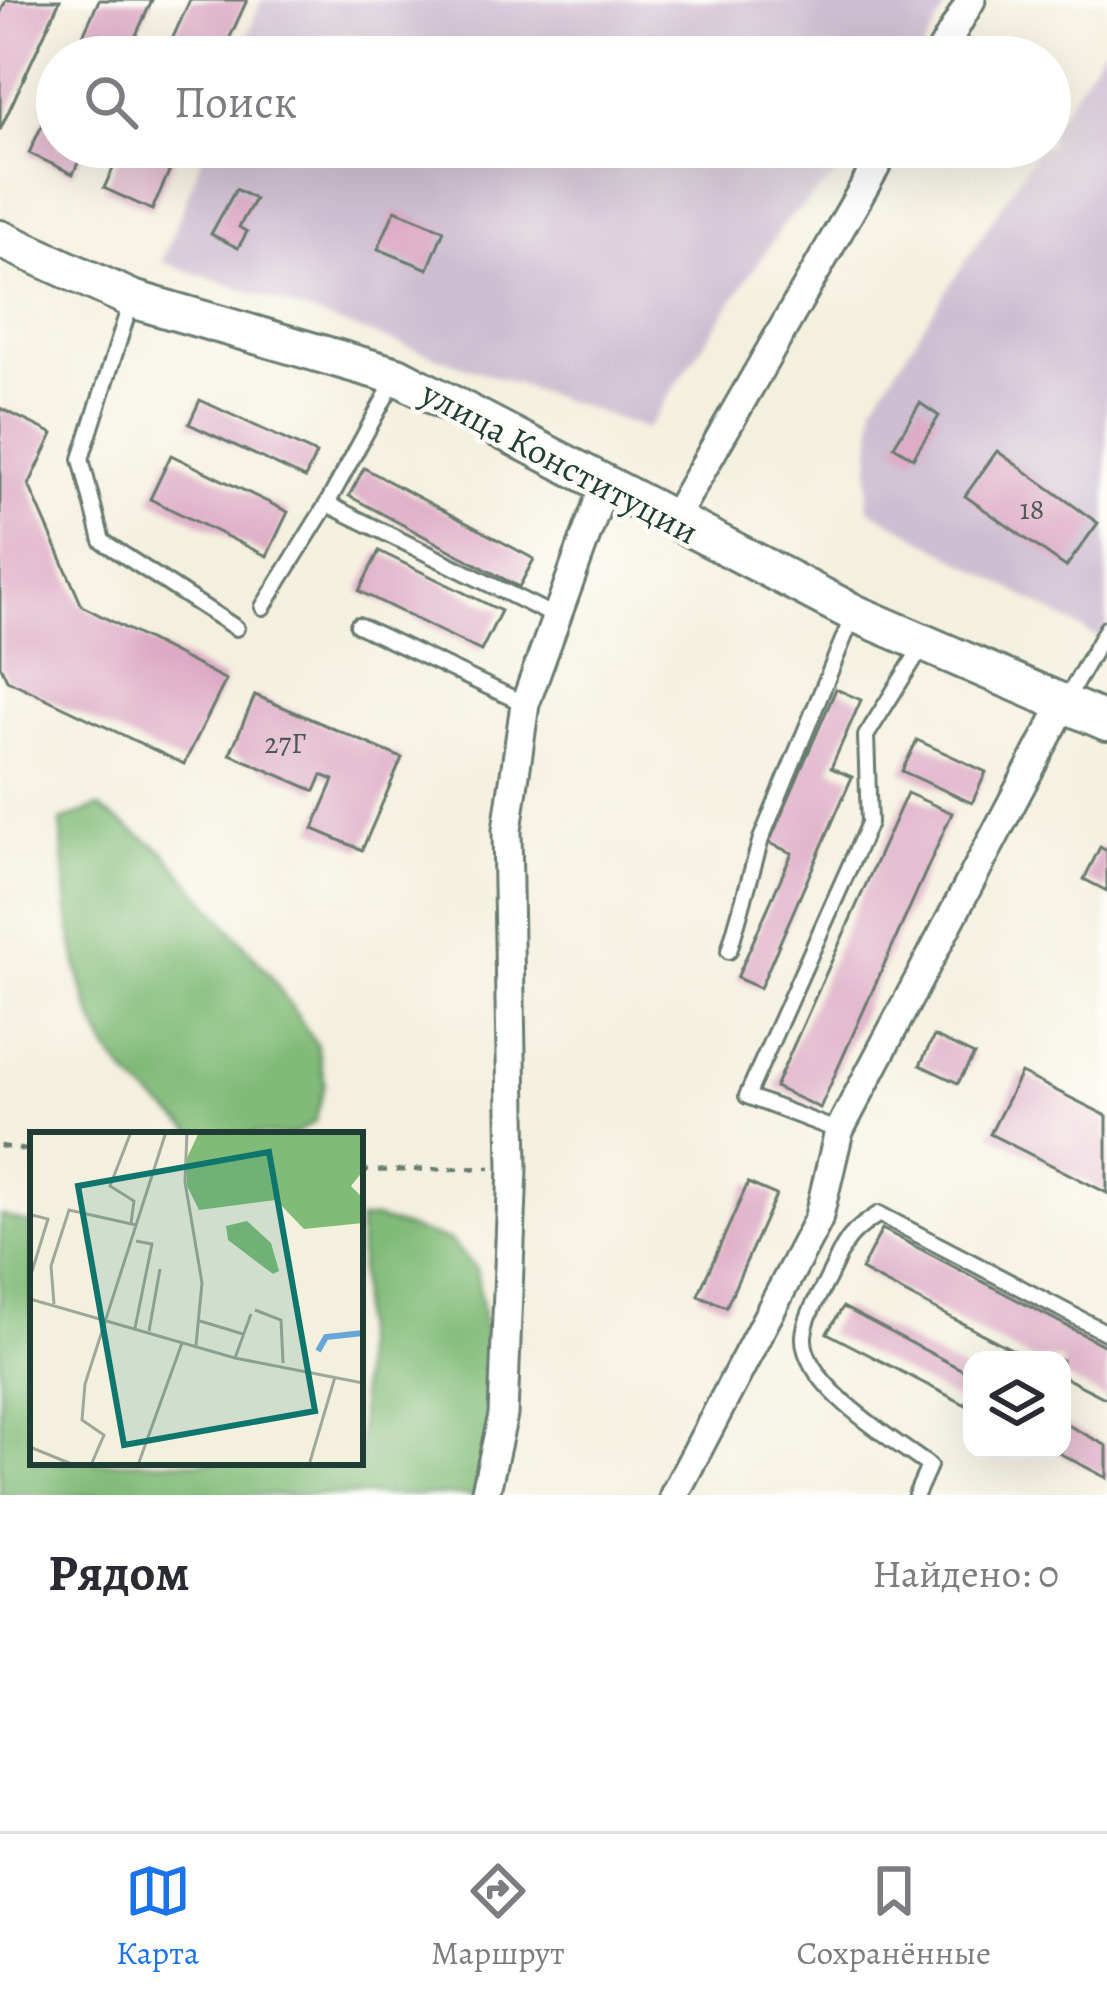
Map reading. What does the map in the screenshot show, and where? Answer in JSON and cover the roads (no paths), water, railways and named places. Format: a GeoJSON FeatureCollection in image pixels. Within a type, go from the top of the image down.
{"type":"FeatureCollection","features":[{"type":"Feature","properties":{"kind":"main road","name":"улица Конституции"},"geometry":{"type":"LineString","coordinates":[[0,238],[132,299],[397,376],[854,613],[1066,700],[1107,722]]}},
{"type":"Feature","properties":{"kind":"street"},"geometry":{"type":"LineString","coordinates":[[950,36],[971,0]]}},
{"type":"Feature","properties":{"kind":"street"},"geometry":{"type":"LineString","coordinates":[[673,520],[875,168]]}},
{"type":"Feature","properties":{"kind":"street"},"geometry":{"type":"LineString","coordinates":[[485,1495],[503,1415],[513,1168],[507,830],[525,704],[604,486]]}},
{"type":"Feature","properties":{"kind":"street"},"geometry":{"type":"LineString","coordinates":[[674,1495],[818,1220],[839,1131],[1066,700]]}},
{"type":"Feature","properties":{"kind":"lane"},"geometry":{"type":"LineString","coordinates":[[132,299],[81,459],[103,541],[236,628]]}},
{"type":"Feature","properties":{"kind":"lane"},"geometry":{"type":"LineString","coordinates":[[262,607],[328,504],[397,376]]}},
{"type":"Feature","properties":{"kind":"lane"},"geometry":{"type":"LineString","coordinates":[[328,504],[556,617]]}},
{"type":"Feature","properties":{"kind":"lane"},"geometry":{"type":"LineString","coordinates":[[729,951],[761,839],[854,613]]}},
{"type":"Feature","properties":{"kind":"lane"},"geometry":{"type":"LineString","coordinates":[[358,625],[525,704]]}},
{"type":"Feature","properties":{"kind":"lane"},"geometry":{"type":"LineString","coordinates":[[1066,700],[1107,628]]}},
{"type":"Feature","properties":{"kind":"lane"},"geometry":{"type":"LineString","coordinates":[[839,1131],[747,1096],[869,823],[866,736],[926,641]]}},
{"type":"Feature","properties":{"kind":"lane"},"geometry":{"type":"LineString","coordinates":[[916,1495],[928,1466],[834,1393],[808,1357],[804,1336],[811,1312],[847,1234],[879,1214],[1107,1333]]}},
{"type":"Feature","properties":{"kind":"lane"},"geometry":{"type":"LineString","coordinates":[[818,1220],[847,1234]]}}]}
